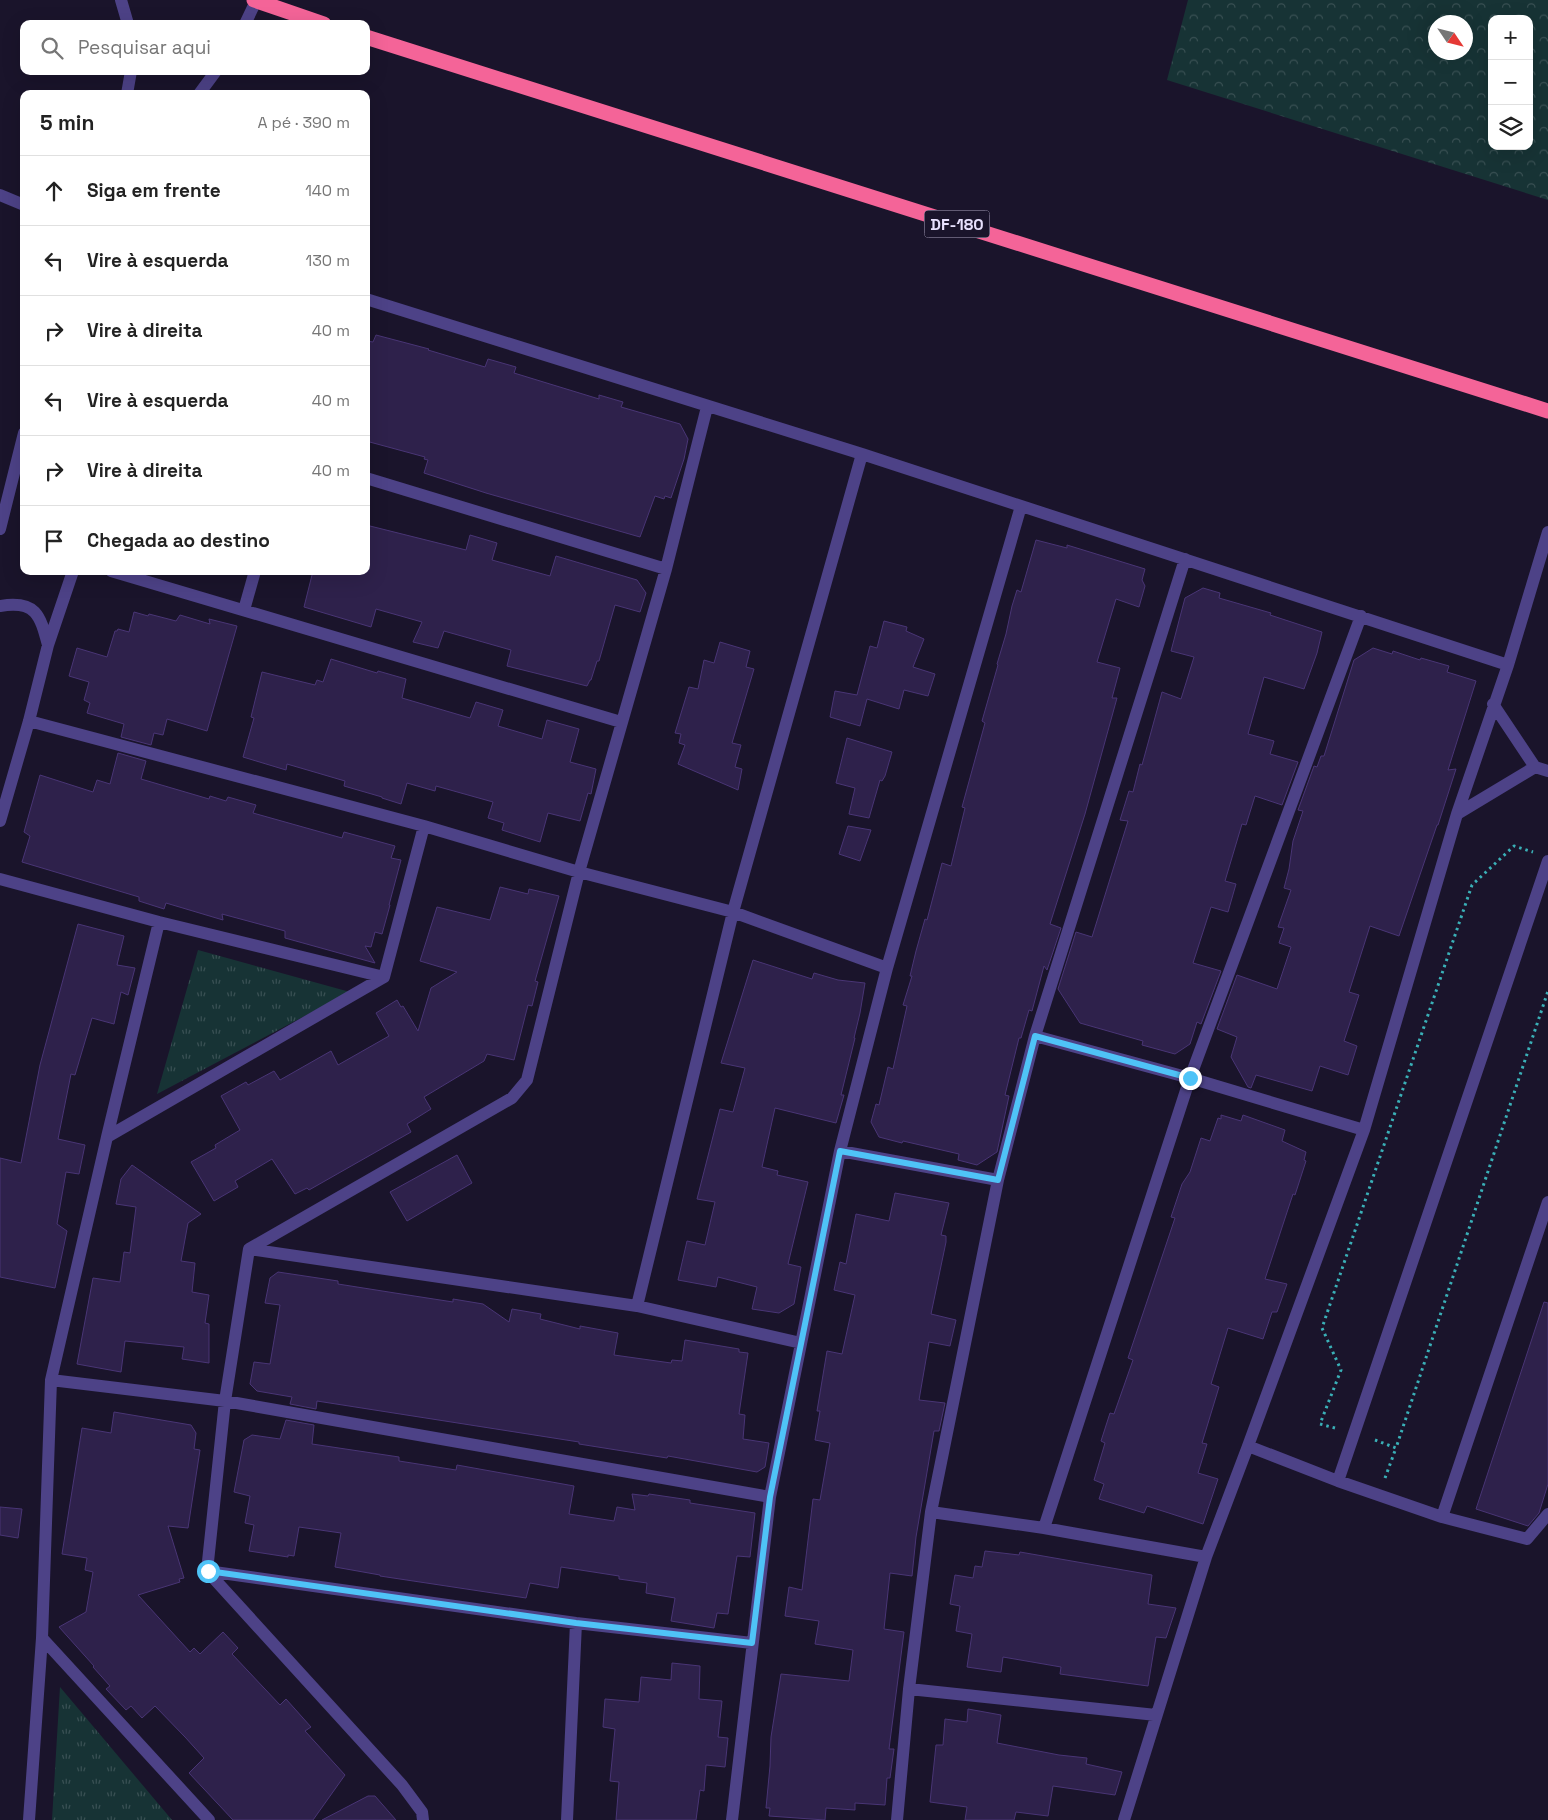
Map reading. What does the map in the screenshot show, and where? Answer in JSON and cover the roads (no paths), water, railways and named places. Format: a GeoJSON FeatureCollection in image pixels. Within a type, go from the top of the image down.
{"type":"FeatureCollection","features":[{"type":"Feature","properties":{"kind":"highway"},"geometry":{"type":"LineString","coordinates":[[255,0],[312,20]]}},
{"type":"Feature","properties":{"kind":"highway","name":"DF-180"},"geometry":{"type":"LineString","coordinates":[[370,38],[1548,411]]}},
{"type":"Feature","properties":{"kind":"street"},"geometry":{"type":"LineString","coordinates":[[121,0],[127,20]]}},
{"type":"Feature","properties":{"kind":"street"},"geometry":{"type":"LineString","coordinates":[[247,20],[255,0]]}},
{"type":"Feature","properties":{"kind":"street"},"geometry":{"type":"LineString","coordinates":[[128,90],[130,75]]}},
{"type":"Feature","properties":{"kind":"street"},"geometry":{"type":"LineString","coordinates":[[201,90],[213,75]]}},
{"type":"Feature","properties":{"kind":"street"},"geometry":{"type":"LineString","coordinates":[[0,195],[20,203]]}},
{"type":"Feature","properties":{"kind":"street"},"geometry":{"type":"LineString","coordinates":[[370,300],[862,454],[1508,665]]}},
{"type":"Feature","properties":{"kind":"street"},"geometry":{"type":"LineString","coordinates":[[249,1250],[512,1098],[527,1080],[579,872],[666,569],[707,406]]}},
{"type":"Feature","properties":{"kind":"street"},"geometry":{"type":"LineString","coordinates":[[0,529],[20,449]]}},
{"type":"Feature","properties":{"kind":"street"},"geometry":{"type":"LineString","coordinates":[[638,1306],[733,912],[862,454]]}},
{"type":"Feature","properties":{"kind":"street"},"geometry":{"type":"LineString","coordinates":[[370,479],[666,569]]}},
{"type":"Feature","properties":{"kind":"street"},"geometry":{"type":"LineString","coordinates":[[732,1820],[770,1497],[840,1151],[888,968],[1021,506]]}},
{"type":"Feature","properties":{"kind":"street"},"geometry":{"type":"LineString","coordinates":[[1124,1820],[1206,1557],[1364,1130],[1457,814],[1508,665],[1548,532]]}},
{"type":"Feature","properties":{"kind":"street"},"geometry":{"type":"LineString","coordinates":[[897,1820],[909,1688],[931,1512],[998,1180],[1035,1036],[1185,559]]}},
{"type":"Feature","properties":{"kind":"street"},"geometry":{"type":"LineString","coordinates":[[0,821],[29,721],[48,645],[71,575]]}},
{"type":"Feature","properties":{"kind":"street"},"geometry":{"type":"LineString","coordinates":[[125,575],[621,722]]}},
{"type":"Feature","properties":{"kind":"street"},"geometry":{"type":"LineString","coordinates":[[244,610],[254,575]]}},
{"type":"Feature","properties":{"kind":"street"},"geometry":{"type":"LineString","coordinates":[[0,606],[10,604],[24,606],[35,611],[42,622],[48,645]]}},
{"type":"Feature","properties":{"kind":"street"},"geometry":{"type":"LineString","coordinates":[[1044,1528],[1190,1078],[1361,616]]}},
{"type":"Feature","properties":{"kind":"street"},"geometry":{"type":"LineString","coordinates":[[1494,704],[1535,767],[1548,771]]}},
{"type":"Feature","properties":{"kind":"street"},"geometry":{"type":"LineString","coordinates":[[29,721],[424,826],[579,872],[733,912],[888,968]]}},
{"type":"Feature","properties":{"kind":"street"},"geometry":{"type":"LineString","coordinates":[[1457,814],[1535,767]]}},
{"type":"Feature","properties":{"kind":"street"},"geometry":{"type":"LineString","coordinates":[[107,1137],[384,977],[424,826]]}},
{"type":"Feature","properties":{"kind":"street"},"geometry":{"type":"LineString","coordinates":[[1338,1481],[1548,861]]}},
{"type":"Feature","properties":{"kind":"street"},"geometry":{"type":"LineString","coordinates":[[0,880],[159,922],[384,977]]}},
{"type":"Feature","properties":{"kind":"street"},"geometry":{"type":"LineString","coordinates":[[29,1820],[42,1638],[51,1380],[159,922]]}},
{"type":"Feature","properties":{"kind":"street"},"geometry":{"type":"LineString","coordinates":[[1035,1036],[1190,1078],[1364,1130]]}},
{"type":"Feature","properties":{"kind":"street"},"geometry":{"type":"LineString","coordinates":[[840,1151],[998,1180]]}},
{"type":"Feature","properties":{"kind":"street"},"geometry":{"type":"LineString","coordinates":[[1442,1517],[1548,1202]]}},
{"type":"Feature","properties":{"kind":"street"},"geometry":{"type":"LineString","coordinates":[[249,1250],[638,1306],[801,1343]]}},
{"type":"Feature","properties":{"kind":"street"},"geometry":{"type":"LineString","coordinates":[[249,1250],[224,1401],[208,1571],[402,1785],[422,1812],[423,1820]]}},
{"type":"Feature","properties":{"kind":"street"},"geometry":{"type":"LineString","coordinates":[[51,1380],[224,1401],[770,1497]]}},
{"type":"Feature","properties":{"kind":"street"},"geometry":{"type":"LineString","coordinates":[[1248,1446],[1338,1481],[1442,1517],[1527,1540],[1548,1514]]}},
{"type":"Feature","properties":{"kind":"street"},"geometry":{"type":"LineString","coordinates":[[931,1512],[1044,1528],[1206,1557]]}},
{"type":"Feature","properties":{"kind":"street"},"geometry":{"type":"LineString","coordinates":[[208,1571],[576,1623],[752,1643]]}},
{"type":"Feature","properties":{"kind":"street"},"geometry":{"type":"LineString","coordinates":[[567,1820],[576,1623]]}},
{"type":"Feature","properties":{"kind":"street"},"geometry":{"type":"LineString","coordinates":[[42,1638],[209,1820]]}},
{"type":"Feature","properties":{"kind":"street"},"geometry":{"type":"LineString","coordinates":[[909,1688],[1156,1715]]}}]}
